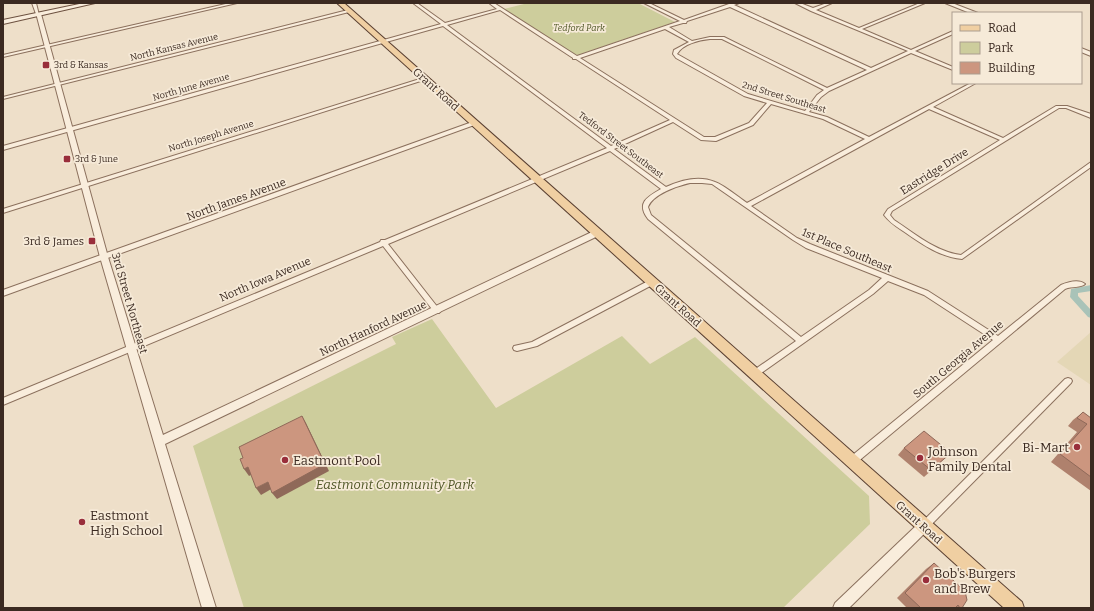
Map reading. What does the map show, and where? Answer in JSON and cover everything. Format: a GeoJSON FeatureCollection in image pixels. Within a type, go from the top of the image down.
{"type":"FeatureCollection","features":[{"type":"Feature","properties":{"kind":"main road"},"geometry":{"type":"LineString","coordinates":[[3,22],[92,3]]}},
{"type":"Feature","properties":{"kind":"main road","name":"Grant Road"},"geometry":{"type":"LineString","coordinates":[[340,3],[1016,608]]}},
{"type":"Feature","properties":{"kind":"street","name":"3rd Street Northeast"},"geometry":{"type":"LineString","coordinates":[[34,3],[58,84],[84,186],[130,347],[209,608]]}},
{"type":"Feature","properties":{"kind":"street"},"geometry":{"type":"LineString","coordinates":[[3,56],[235,3]]}},
{"type":"Feature","properties":{"kind":"street","name":"Tedford Street Southeast"},"geometry":{"type":"LineString","coordinates":[[415,3],[612,148],[666,190],[648,201],[645,208],[650,218],[800,340]]}},
{"type":"Feature","properties":{"kind":"street"},"geometry":{"type":"LineString","coordinates":[[491,3],[672,121],[706,140],[716,139],[751,124],[770,102]]}},
{"type":"Feature","properties":{"kind":"street"},"geometry":{"type":"LineString","coordinates":[[646,3],[685,22]]}},
{"type":"Feature","properties":{"kind":"street"},"geometry":{"type":"LineString","coordinates":[[575,58],[685,22],[728,4],[737,3]]}},
{"type":"Feature","properties":{"kind":"street"},"geometry":{"type":"LineString","coordinates":[[797,3],[952,69]]}},
{"type":"Feature","properties":{"kind":"street"},"geometry":{"type":"LineString","coordinates":[[812,10],[830,3]]}},
{"type":"Feature","properties":{"kind":"street"},"geometry":{"type":"LineString","coordinates":[[859,29],[923,3]]}},
{"type":"Feature","properties":{"kind":"street"},"geometry":{"type":"LineString","coordinates":[[947,3],[972,12]]}},
{"type":"Feature","properties":{"kind":"street"},"geometry":{"type":"LineString","coordinates":[[954,6],[960,3]]}},
{"type":"Feature","properties":{"kind":"street"},"geometry":{"type":"LineString","coordinates":[[728,4],[871,70]]}},
{"type":"Feature","properties":{"kind":"street","name":"North June Avenue"},"geometry":{"type":"LineString","coordinates":[[3,148],[500,9]]}},
{"type":"Feature","properties":{"kind":"street","name":"North Kansas Avenue"},"geometry":{"type":"LineString","coordinates":[[3,98],[348,11]]}},
{"type":"Feature","properties":{"kind":"street"},"geometry":{"type":"LineString","coordinates":[[666,28],[690,41],[716,37],[732,41],[827,90]]}},
{"type":"Feature","properties":{"kind":"street"},"geometry":{"type":"LineString","coordinates":[[806,112],[819,96],[827,90],[952,32]]}},
{"type":"Feature","properties":{"kind":"street","name":"2nd Street Southeast"},"geometry":{"type":"LineString","coordinates":[[690,41],[676,51],[675,54],[736,90],[838,123],[868,139]]}},
{"type":"Feature","properties":{"kind":"street","name":"North Joseph Avenue"},"geometry":{"type":"LineString","coordinates":[[3,211],[425,79]]}},
{"type":"Feature","properties":{"kind":"street"},"geometry":{"type":"LineString","coordinates":[[747,205],[972,84]]}},
{"type":"Feature","properties":{"kind":"street","name":"Eastridge Drive"},"geometry":{"type":"LineString","coordinates":[[1091,116],[1064,106],[1058,107],[887,212],[888,218],[944,252],[955,257],[962,257],[1091,164]]}},
{"type":"Feature","properties":{"kind":"street"},"geometry":{"type":"LineString","coordinates":[[929,107],[1003,140]]}},
{"type":"Feature","properties":{"kind":"street","name":"North Iowa Avenue"},"geometry":{"type":"LineString","coordinates":[[3,402],[130,347],[612,148],[672,121]]}},
{"type":"Feature","properties":{"kind":"street","name":"North James Avenue"},"geometry":{"type":"LineString","coordinates":[[3,293],[475,124]]}},
{"type":"Feature","properties":{"kind":"street","name":"1st Place Southeast"},"geometry":{"type":"LineString","coordinates":[[666,190],[690,181],[705,181],[714,183],[808,246],[926,293],[998,340]]}},
{"type":"Feature","properties":{"kind":"street","name":"North Hanford Avenue"},"geometry":{"type":"LineString","coordinates":[[159,442],[597,234]]}},
{"type":"Feature","properties":{"kind":"street"},"geometry":{"type":"LineString","coordinates":[[383,242],[436,311]]}},
{"type":"Feature","properties":{"kind":"street"},"geometry":{"type":"LineString","coordinates":[[754,374],[800,340],[871,292],[887,278]]}},
{"type":"Feature","properties":{"kind":"street"},"geometry":{"type":"LineString","coordinates":[[517,348],[534,344],[652,282]]}},
{"type":"Feature","properties":{"kind":"street","name":"South Georgia Avenue"},"geometry":{"type":"LineString","coordinates":[[852,461],[1063,287],[1082,284]]}},
{"type":"Feature","properties":{"kind":"street"},"geometry":{"type":"LineString","coordinates":[[840,608],[1068,382]]}},
{"type":"Feature","properties":{"kind":"shaded area"},"geometry":{"type":"Polygon","coordinates":[[[1091,332],[1091,385],[1057,362],[1091,332]]]}},
{"type":"Feature","properties":{"kind":"green space","name":"Tedford Park"},"geometry":{"type":"Polygon","coordinates":[[[528,3],[638,3],[675,22],[578,55],[574,54],[504,9],[528,3]]]}},
{"type":"Feature","properties":{"kind":"green space","name":"Eastmont Community Park"},"geometry":{"type":"Polygon","coordinates":[[[432,319],[496,408],[622,336],[650,364],[695,337],[869,496],[870,524],[783,608],[244,608],[193,446],[396,344],[392,337],[432,319]]]}},
{"type":"Feature","properties":{"kind":"building"},"geometry":{"type":"Polygon","coordinates":[[[1083,412],[1091,418],[1091,477],[1060,454],[1087,424],[1077,418],[1083,412]]]}},
{"type":"Feature","properties":{"kind":"building","name":"Eastmont Pool"},"geometry":{"type":"Polygon","coordinates":[[[302,416],[325,464],[272,493],[268,482],[256,488],[248,467],[244,469],[240,459],[243,458],[239,447],[302,416]]]}},
{"type":"Feature","properties":{"kind":"building"},"geometry":{"type":"Polygon","coordinates":[[[924,431],[951,453],[931,470],[904,448],[924,431]]]}},
{"type":"Feature","properties":{"kind":"building","name":"Bob's Burgers and Brew"},"geometry":{"type":"Polygon","coordinates":[[[934,563],[965,591],[967,600],[962,608],[958,605],[955,608],[921,608],[905,593],[934,563]]]}},
{"type":"Feature","properties":{"kind":"waterway"},"geometry":{"type":"LineString","coordinates":[[1091,288],[1074,291],[1074,297],[1091,315]]}},
{"type":"Feature","properties":{"kind":"place","name":"3rd & Kansas"},"geometry":{"type":"Point","coordinates":[46,65]}},
{"type":"Feature","properties":{"kind":"place","name":"3rd & June"},"geometry":{"type":"Point","coordinates":[67,159]}},
{"type":"Feature","properties":{"kind":"place","name":"3rd & James"},"geometry":{"type":"Point","coordinates":[92,241]}},
{"type":"Feature","properties":{"kind":"place","name":"Bi-Mart"},"geometry":{"type":"Point","coordinates":[1077,447]}},
{"type":"Feature","properties":{"kind":"place","name":"Johnson Family Dental"},"geometry":{"type":"Point","coordinates":[920,458]}},
{"type":"Feature","properties":{"kind":"place","name":"Eastmont Pool"},"geometry":{"type":"Point","coordinates":[285,460]}},
{"type":"Feature","properties":{"kind":"place","name":"Eastmont High School"},"geometry":{"type":"Point","coordinates":[82,522]}},
{"type":"Feature","properties":{"kind":"place","name":"Bob's Burgers and Brew"},"geometry":{"type":"Point","coordinates":[926,580]}}]}
